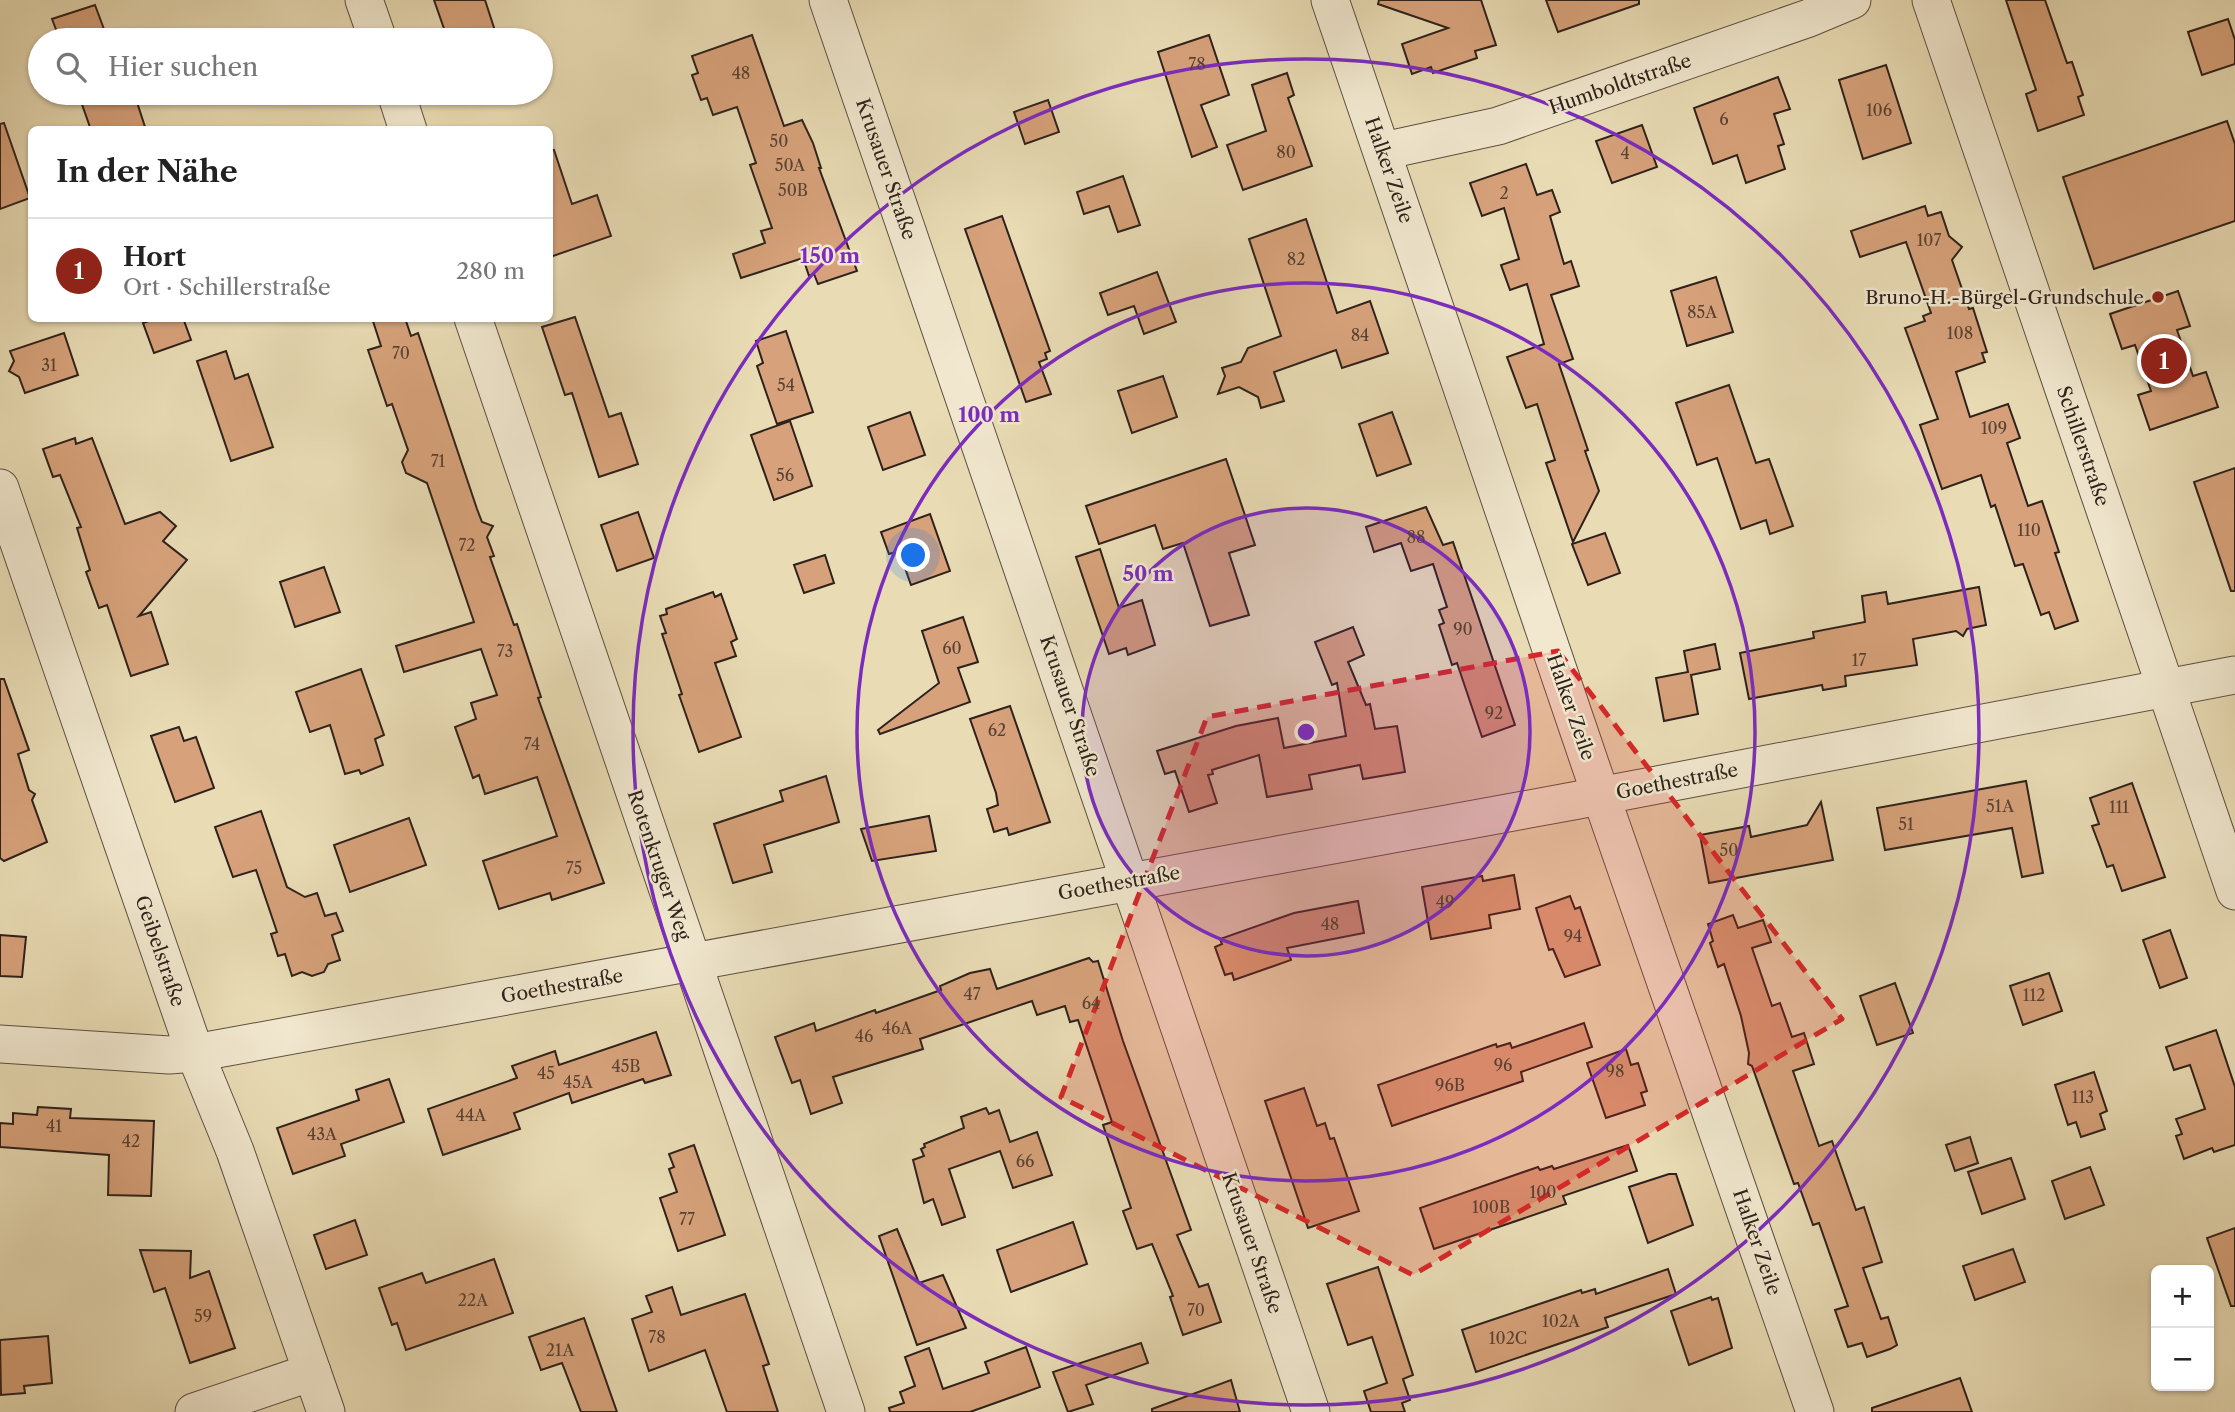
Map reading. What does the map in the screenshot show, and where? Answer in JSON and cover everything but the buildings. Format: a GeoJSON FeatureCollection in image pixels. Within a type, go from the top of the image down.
{"type":"FeatureCollection","features":[{"type":"Feature","properties":{"kind":"street"},"geometry":{"type":"LineString","coordinates":[[364,0],[374,28]]}},
{"type":"Feature","properties":{"kind":"street","name":"Krusauer Straße"},"geometry":{"type":"LineString","coordinates":[[828,0],[1311,1412]]}},
{"type":"Feature","properties":{"kind":"street","name":"Halker Zeile"},"geometry":{"type":"LineString","coordinates":[[1330,0],[1601,796],[1815,1412]]}},
{"type":"Feature","properties":{"kind":"street","name":"Humboldtstraße"},"geometry":{"type":"LineString","coordinates":[[1383,151],[1498,126],[1810,18],[1852,0]]}},
{"type":"Feature","properties":{"kind":"street","name":"Schillerstraße"},"geometry":{"type":"LineString","coordinates":[[1931,0],[2235,891]]}},
{"type":"Feature","properties":{"kind":"street"},"geometry":{"type":"LineString","coordinates":[[400,105],[407,126]]}},
{"type":"Feature","properties":{"kind":"street","name":"Rotenkruger Weg"},"geometry":{"type":"LineString","coordinates":[[474,322],[846,1412]]}},
{"type":"Feature","properties":{"kind":"street","name":"Geibelstraße"},"geometry":{"type":"LineString","coordinates":[[0,488],[195,1053],[235,1151],[326,1412]]}},
{"type":"Feature","properties":{"kind":"street","name":"Goethestraße"},"geometry":{"type":"LineString","coordinates":[[0,1044],[169,1055],[195,1053],[1601,796],[2235,676]]}},
{"type":"Feature","properties":{"kind":"street"},"geometry":{"type":"LineString","coordinates":[[194,1412],[312,1372]]}},
{"type":"Feature","properties":{"kind":"highlighted area"},"geometry":{"type":"Polygon","coordinates":[[[1558,651],[1842,1019],[1413,1275],[1061,1097],[1207,717],[1558,651]]]}},
{"type":"Feature","properties":{"kind":"place","name":"Bruno-H.-Bürgel-Grundschule"},"geometry":{"type":"Point","coordinates":[2158,297]}},
{"type":"Feature","properties":{"kind":"place","name":"Hort"},"geometry":{"type":"Point","coordinates":[2164,361]}}]}
